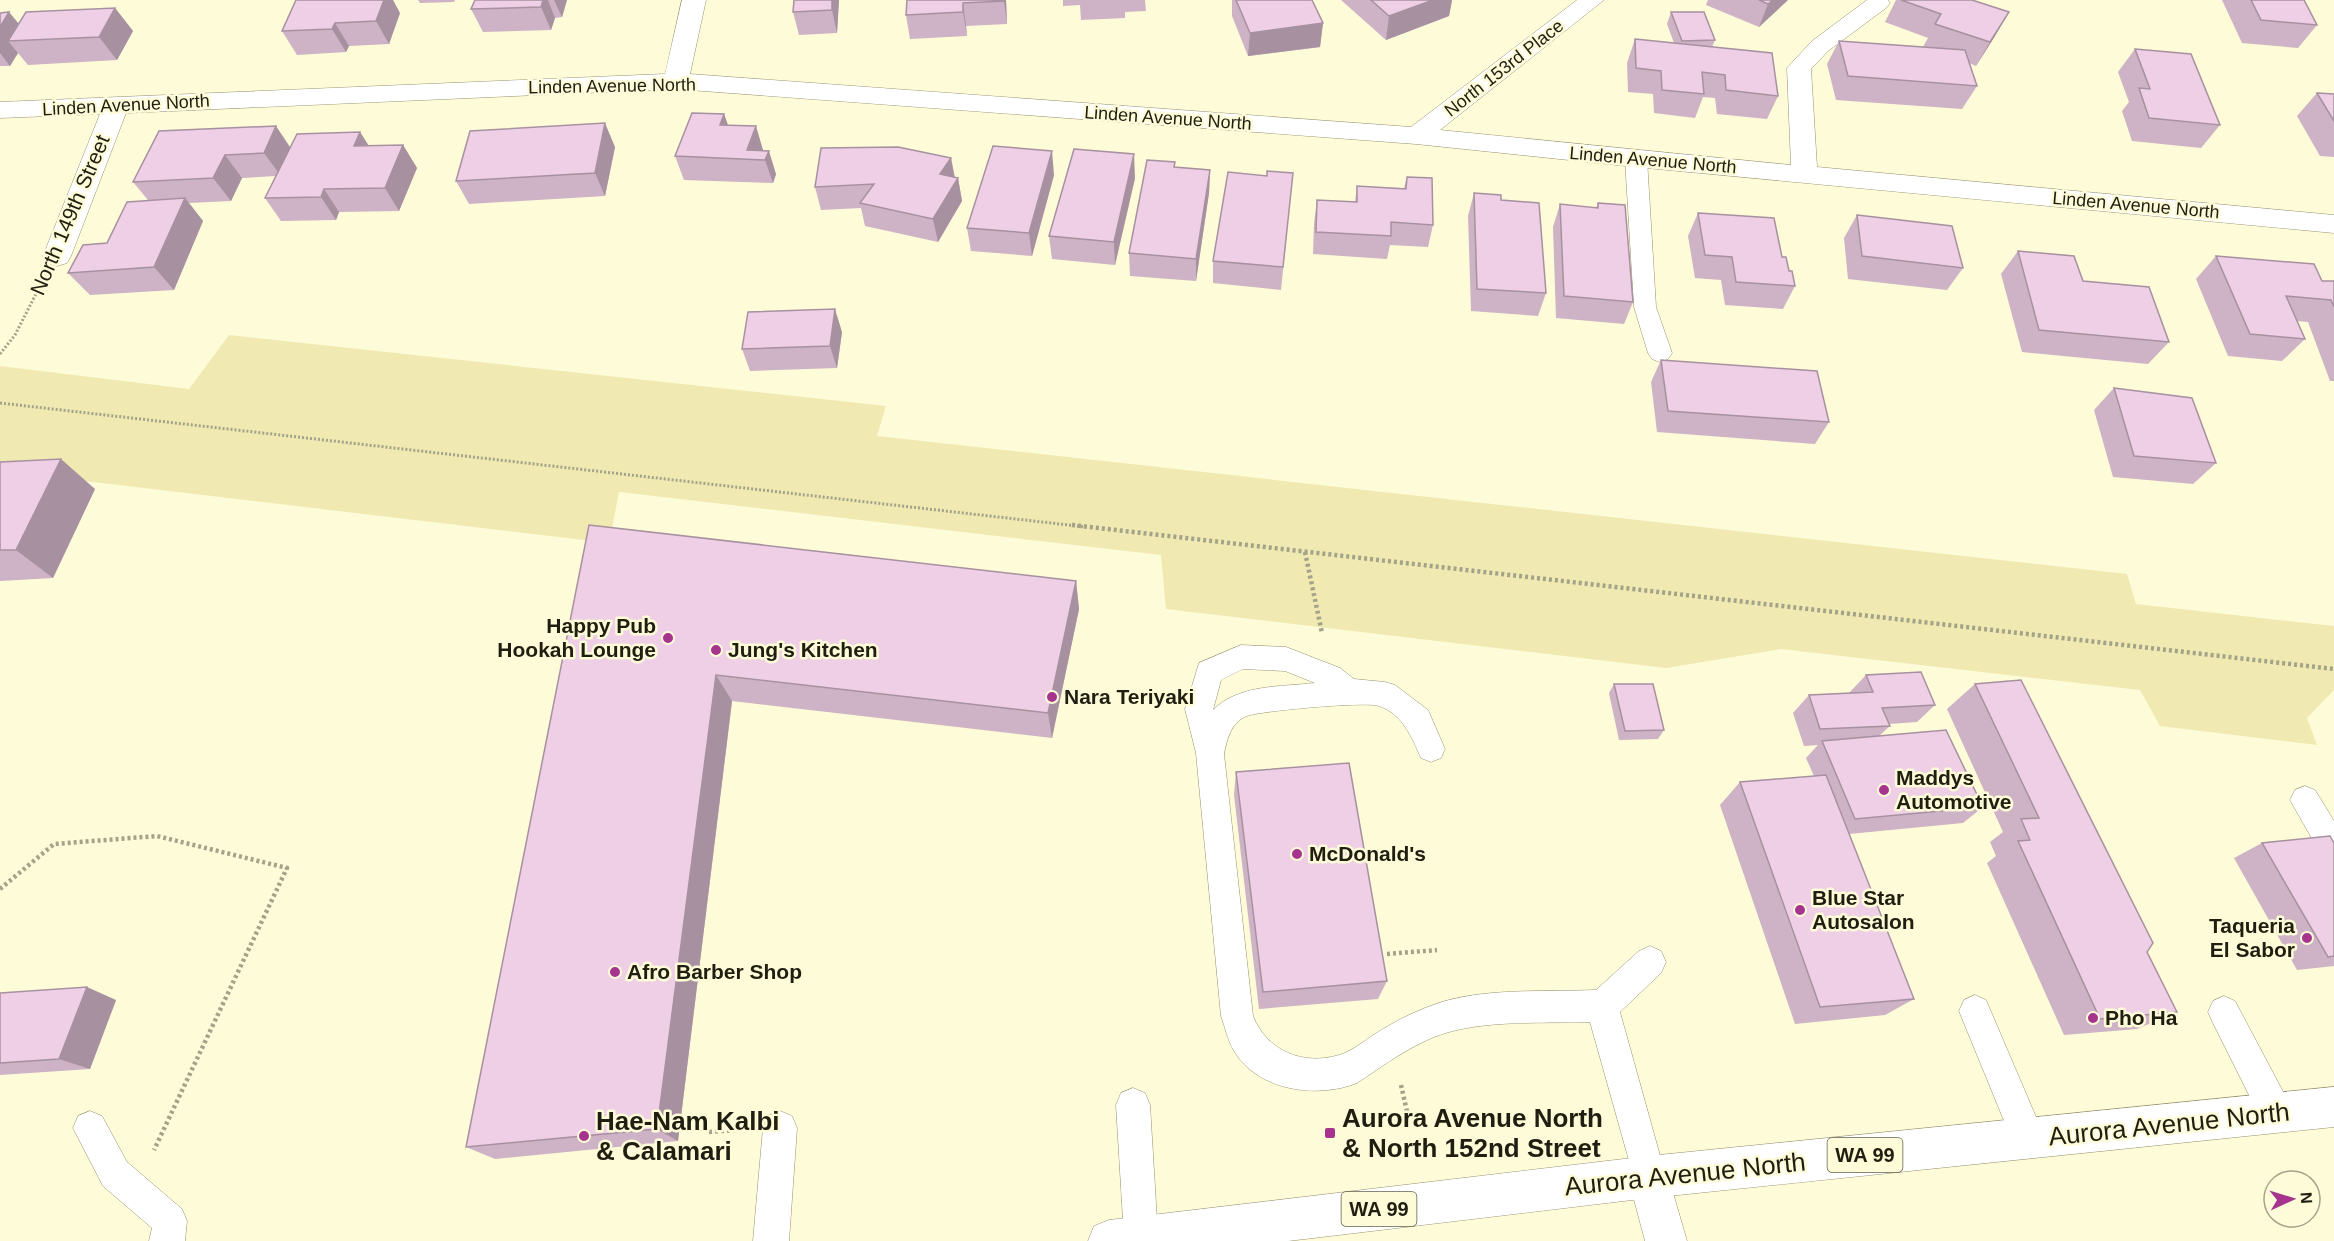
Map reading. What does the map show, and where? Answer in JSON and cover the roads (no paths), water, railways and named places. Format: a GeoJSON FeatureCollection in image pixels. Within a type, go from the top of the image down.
{"type":"FeatureCollection","features":[{"type":"Feature","properties":{"kind":"main road"},"geometry":{"type":"LineString","coordinates":[[676,81],[694,0]]}},
{"type":"Feature","properties":{"kind":"main road","name":"North 153rd Place"},"geometry":{"type":"LineString","coordinates":[[1416,136],[1592,0]]}},
{"type":"Feature","properties":{"kind":"main road"},"geometry":{"type":"LineString","coordinates":[[1804,173],[1799,68],[1820,46],[1878,3]]}},
{"type":"Feature","properties":{"kind":"main road","name":"Linden Avenue North"},"geometry":{"type":"LineString","coordinates":[[0,110],[676,81],[1416,136],[1636,159],[2334,224]]}},
{"type":"Feature","properties":{"kind":"main road","name":"North 149th Street"},"geometry":{"type":"LineString","coordinates":[[57,256],[116,105]]}},
{"type":"Feature","properties":{"kind":"main road","name":"Aurora Avenue North"},"geometry":{"type":"LineString","coordinates":[[1125,1239],[1649,1177],[2334,1107]]}},
{"type":"Feature","properties":{"kind":"main road"},"geometry":{"type":"LineString","coordinates":[[1649,1177],[1666,1241]]}},
{"type":"Feature","properties":{"kind":"lane"},"geometry":{"type":"LineString","coordinates":[[1636,159],[1646,307],[1660,353]]}},
{"type":"Feature","properties":{"kind":"lane"},"geometry":{"type":"LineString","coordinates":[[1349,692],[1330,677],[1286,659],[1241,657],[1209,672],[1199,709],[1210,754],[1237,1016],[1246,1040],[1261,1057],[1285,1071],[1314,1075],[1345,1071],[1415,1028],[1446,1017],[1484,1010],[1602,1006],[1650,962]]}},
{"type":"Feature","properties":{"kind":"lane"},"geometry":{"type":"LineString","coordinates":[[1210,754],[1215,729],[1229,712],[1242,704],[1358,691],[1385,694],[1402,705],[1418,719],[1431,749]]}},
{"type":"Feature","properties":{"kind":"lane"},"geometry":{"type":"LineString","coordinates":[[2305,800],[2334,848]]}},
{"type":"Feature","properties":{"kind":"lane"},"geometry":{"type":"LineString","coordinates":[[1602,1006],[1649,1177]]}},
{"type":"Feature","properties":{"kind":"lane"},"geometry":{"type":"LineString","coordinates":[[1975,1011],[2028,1138]]}},
{"type":"Feature","properties":{"kind":"lane"},"geometry":{"type":"LineString","coordinates":[[2224,1012],[2276,1113]]}},
{"type":"Feature","properties":{"kind":"lane"},"geometry":{"type":"LineString","coordinates":[[1125,1239],[1133,1105]]}},
{"type":"Feature","properties":{"kind":"lane"},"geometry":{"type":"LineString","coordinates":[[90,1128],[115,1174],[170,1221],[167,1241]]}},
{"type":"Feature","properties":{"kind":"lane"},"geometry":{"type":"LineString","coordinates":[[771,1241],[780,1128]]}},
{"type":"Feature","properties":{"kind":"place","name":"Happy Pub Hookah Lounge"},"geometry":{"type":"Point","coordinates":[668,638]}},
{"type":"Feature","properties":{"kind":"place","name":"Jung's Kitchen"},"geometry":{"type":"Point","coordinates":[716,650]}},
{"type":"Feature","properties":{"kind":"place","name":"Nara Teriyaki"},"geometry":{"type":"Point","coordinates":[1052,697]}},
{"type":"Feature","properties":{"kind":"place","name":"Maddys Automotive"},"geometry":{"type":"Point","coordinates":[1884,790]}},
{"type":"Feature","properties":{"kind":"place","name":"McDonald's"},"geometry":{"type":"Point","coordinates":[1297,854]}},
{"type":"Feature","properties":{"kind":"place","name":"Blue Star Autosalon"},"geometry":{"type":"Point","coordinates":[1800,910]}},
{"type":"Feature","properties":{"kind":"place","name":"Taqueria El Sabor"},"geometry":{"type":"Point","coordinates":[2307,938]}},
{"type":"Feature","properties":{"kind":"place","name":"Afro Barber Shop"},"geometry":{"type":"Point","coordinates":[615,972]}},
{"type":"Feature","properties":{"kind":"place","name":"Pho Ha"},"geometry":{"type":"Point","coordinates":[2093,1018]}},
{"type":"Feature","properties":{"kind":"place","name":"Aurora Avenue North & North 152nd Street"},"geometry":{"type":"Point","coordinates":[1330,1133]}},
{"type":"Feature","properties":{"kind":"place","name":"Hae-Nam Kalbi & Calamari"},"geometry":{"type":"Point","coordinates":[584,1136]}}]}
